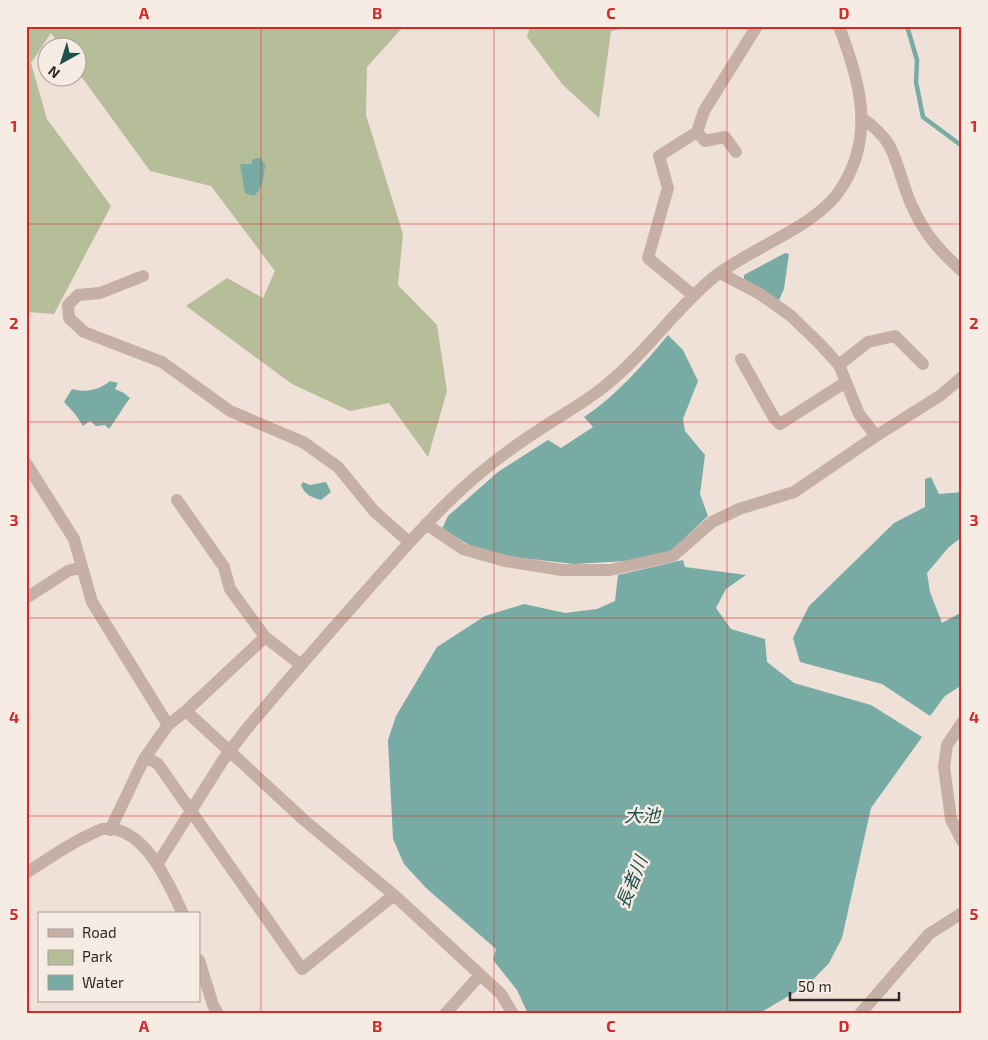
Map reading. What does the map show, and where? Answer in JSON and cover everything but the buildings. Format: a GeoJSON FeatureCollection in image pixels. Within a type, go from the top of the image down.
{"type":"FeatureCollection","features":[{"type":"Feature","properties":{"kind":"street"},"geometry":{"type":"LineString","coordinates":[[694,296],[648,258],[668,188],[659,156],[697,132],[704,111],[757,26]]}},
{"type":"Feature","properties":{"kind":"street"},"geometry":{"type":"LineString","coordinates":[[158,863],[244,731],[426,524],[474,478],[542,428],[608,385],[694,296],[720,273],[823,209],[842,188],[860,144],[861,117],[856,75],[839,26]]}},
{"type":"Feature","properties":{"kind":"street"},"geometry":{"type":"LineString","coordinates":[[861,117],[879,131],[889,145],[912,208],[923,229],[934,244],[962,271]]}},
{"type":"Feature","properties":{"kind":"street"},"geometry":{"type":"LineString","coordinates":[[697,132],[705,141],[724,136],[736,152]]}},
{"type":"Feature","properties":{"kind":"street"},"geometry":{"type":"LineString","coordinates":[[720,273],[760,294],[791,316],[820,344],[839,365],[859,414],[876,436]]}},
{"type":"Feature","properties":{"kind":"street"},"geometry":{"type":"LineString","coordinates":[[143,276],[100,293],[78,296],[68,305],[69,318],[84,332],[162,362],[230,411],[303,442],[338,467],[374,511],[409,542]]}},
{"type":"Feature","properties":{"kind":"street"},"geometry":{"type":"LineString","coordinates":[[839,365],[868,342],[895,336],[923,364]]}},
{"type":"Feature","properties":{"kind":"street"},"geometry":{"type":"LineString","coordinates":[[741,359],[774,418],[780,424],[846,382]]}},
{"type":"Feature","properties":{"kind":"street"},"geometry":{"type":"LineString","coordinates":[[426,524],[464,549],[505,561],[562,570],[610,570],[673,556],[712,522],[739,509],[794,492],[876,436],[941,395],[962,377]]}},
{"type":"Feature","properties":{"kind":"street"},"geometry":{"type":"LineString","coordinates":[[26,463],[74,539],[92,602],[168,726]]}},
{"type":"Feature","properties":{"kind":"street"},"geometry":{"type":"LineString","coordinates":[[177,500],[224,567],[230,589],[265,637],[301,665]]}},
{"type":"Feature","properties":{"kind":"street"},"geometry":{"type":"LineString","coordinates":[[26,598],[68,571],[82,567]]}},
{"type":"Feature","properties":{"kind":"street"},"geometry":{"type":"LineString","coordinates":[[110,830],[146,757],[168,726],[265,637]]}},
{"type":"Feature","properties":{"kind":"street"},"geometry":{"type":"LineString","coordinates":[[186,711],[304,820],[394,895],[501,994],[513,1014]]}},
{"type":"Feature","properties":{"kind":"street"},"geometry":{"type":"LineString","coordinates":[[962,723],[946,745],[944,767],[951,819],[962,841]]}},
{"type":"Feature","properties":{"kind":"street"},"geometry":{"type":"LineString","coordinates":[[146,757],[158,764],[191,814],[302,969],[394,895]]}},
{"type":"Feature","properties":{"kind":"street"},"geometry":{"type":"LineString","coordinates":[[26,873],[75,841],[102,829],[120,830],[141,844],[158,863],[182,912]]}},
{"type":"Feature","properties":{"kind":"street"},"geometry":{"type":"LineString","coordinates":[[860,1014],[929,934],[962,913]]}},
{"type":"Feature","properties":{"kind":"street"},"geometry":{"type":"LineString","coordinates":[[200,963],[213,1006],[218,1014]]}},
{"type":"Feature","properties":{"kind":"street"},"geometry":{"type":"LineString","coordinates":[[445,1014],[480,975]]}},
{"type":"Feature","properties":{"kind":"green space"},"geometry":{"type":"Polygon","coordinates":[[[26,26],[404,26],[367,67],[366,115],[403,234],[398,285],[437,325],[447,391],[428,457],[389,403],[350,411],[292,384],[186,306],[227,278],[263,298],[275,271],[211,186],[150,171],[88,86],[88,38],[55,38],[51,33],[48,38],[38,38],[38,52],[31,63],[47,119],[111,206],[54,314],[26,312],[26,26]]]}},
{"type":"Feature","properties":{"kind":"green space"},"geometry":{"type":"Polygon","coordinates":[[[530,26],[631,26],[611,31],[599,118],[563,85],[527,37],[530,26]]]}},
{"type":"Feature","properties":{"kind":"water"},"geometry":{"type":"Polygon","coordinates":[[[260,158],[265,164],[263,177],[261,186],[254,196],[245,193],[240,164],[251,164],[253,159],[260,158]]]}},
{"type":"Feature","properties":{"kind":"water"},"geometry":{"type":"Polygon","coordinates":[[[785,253],[789,254],[784,289],[779,300],[744,279],[744,275],[785,253]]]}},
{"type":"Feature","properties":{"kind":"water"},"geometry":{"type":"Polygon","coordinates":[[[668,335],[683,350],[698,381],[683,419],[685,431],[705,455],[700,494],[708,516],[670,552],[627,561],[574,564],[514,557],[473,547],[442,529],[448,516],[498,472],[548,440],[561,448],[593,427],[584,417],[608,399],[668,335]]]}},
{"type":"Feature","properties":{"kind":"water"},"geometry":{"type":"Polygon","coordinates":[[[110,381],[118,383],[115,389],[130,398],[109,429],[105,425],[96,426],[90,421],[83,426],[64,402],[72,389],[92,390],[110,381]]]}},
{"type":"Feature","properties":{"kind":"water"},"geometry":{"type":"Polygon","coordinates":[[[931,477],[939,494],[962,492],[962,537],[949,547],[927,573],[930,592],[942,623],[962,612],[962,685],[945,696],[930,716],[882,684],[800,662],[793,638],[809,606],[894,523],[925,507],[925,479],[931,477]]]}},
{"type":"Feature","properties":{"kind":"water"},"geometry":{"type":"Polygon","coordinates":[[[303,482],[310,485],[326,482],[331,492],[321,500],[314,498],[304,491],[301,485],[303,482]]]}},
{"type":"Feature","properties":{"kind":"water","name":"大池"},"geometry":{"type":"Polygon","coordinates":[[[683,560],[685,567],[746,575],[726,589],[716,608],[731,629],[765,639],[767,662],[794,683],[871,705],[922,737],[871,808],[842,938],[829,963],[809,984],[758,1014],[528,1014],[517,990],[493,960],[496,949],[426,888],[404,864],[393,839],[388,740],[396,716],[437,647],[485,616],[524,604],[565,613],[597,609],[615,601],[618,575],[683,560]]]}},
{"type":"Feature","properties":{"kind":"waterway"},"geometry":{"type":"LineString","coordinates":[[907,26],[917,60],[916,82],[923,117],[962,146]]}},
{"type":"Feature","properties":{"kind":"water label","name":"長者川"},"geometry":{"type":"Point","coordinates":[631,882]}}]}
